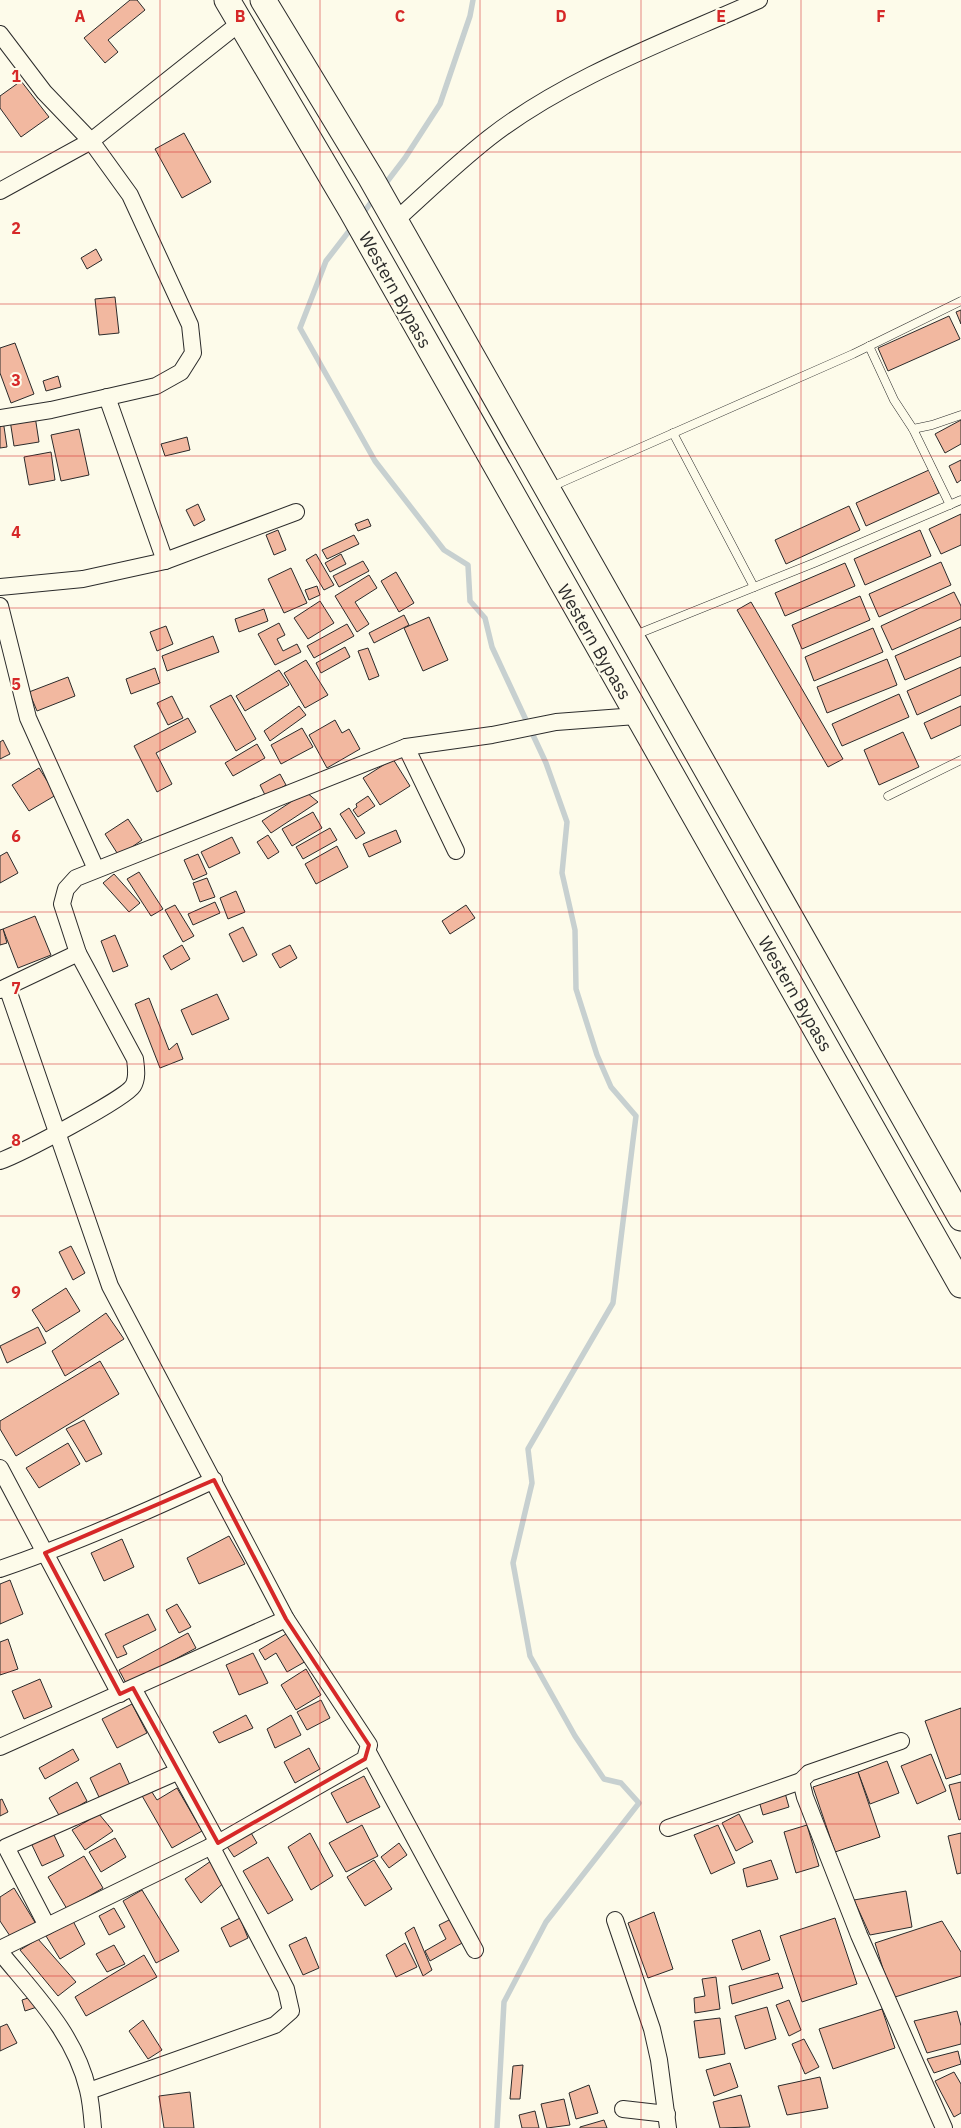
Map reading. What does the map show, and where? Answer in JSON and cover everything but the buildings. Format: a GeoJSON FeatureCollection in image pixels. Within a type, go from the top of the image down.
{"type":"FeatureCollection","features":[{"type":"Feature","properties":{"kind":"main road","name":"Western Bypass"},"geometry":{"type":"LineString","coordinates":[[227,0],[351,210],[636,716],[961,1285]]}},
{"type":"Feature","properties":{"kind":"main road","name":"Western Bypass"},"geometry":{"type":"LineString","coordinates":[[263,0],[371,178],[961,1218]]}},
{"type":"Feature","properties":{"kind":"street"},"geometry":{"type":"LineString","coordinates":[[391,214],[490,138],[548,100],[596,74],[759,0]]}},
{"type":"Feature","properties":{"kind":"street"},"geometry":{"type":"LineString","coordinates":[[0,191],[91,141],[241,22]]}},
{"type":"Feature","properties":{"kind":"street"},"geometry":{"type":"LineString","coordinates":[[0,34],[44,92],[91,141],[130,195],[153,240],[190,325],[193,353],[181,372],[156,386],[51,410],[0,418]]}},
{"type":"Feature","properties":{"kind":"street"},"geometry":{"type":"LineString","coordinates":[[107,397],[165,561]]}},
{"type":"Feature","properties":{"kind":"street"},"geometry":{"type":"LineString","coordinates":[[0,588],[83,579],[165,561],[296,512]]}},
{"type":"Feature","properties":{"kind":"street"},"geometry":{"type":"LineString","coordinates":[[0,606],[28,718],[96,869]]}},
{"type":"Feature","properties":{"kind":"street"},"geometry":{"type":"LineString","coordinates":[[0,1161],[58,1132],[120,1097],[133,1086],[136,1074],[135,1059],[78,953],[62,904],[66,889],[76,878],[406,747],[492,735],[556,722],[636,716]]}},
{"type":"Feature","properties":{"kind":"street"},"geometry":{"type":"LineString","coordinates":[[406,747],[456,851]]}},
{"type":"Feature","properties":{"kind":"street"},"geometry":{"type":"LineString","coordinates":[[78,953],[3,988],[58,1132],[110,1286],[286,1619],[369,1746],[365,1759],[215,1845],[47,1926],[0,1951],[60,2024],[77,2056],[89,2091],[93,2128]]}},
{"type":"Feature","properties":{"kind":"street"},"geometry":{"type":"LineString","coordinates":[[0,1468],[45,1553],[177,1772],[286,1989],[291,2010],[275,2025],[89,2091]]}},
{"type":"Feature","properties":{"kind":"street"},"geometry":{"type":"LineString","coordinates":[[0,1569],[150,1511],[214,1480]]}},
{"type":"Feature","properties":{"kind":"street"},"geometry":{"type":"LineString","coordinates":[[0,1747],[286,1619]]}},
{"type":"Feature","properties":{"kind":"street"},"geometry":{"type":"LineString","coordinates":[[668,1828],[801,1781],[809,1773],[902,1741]]}},
{"type":"Feature","properties":{"kind":"street"},"geometry":{"type":"LineString","coordinates":[[368,1752],[475,1950]]}},
{"type":"Feature","properties":{"kind":"street"},"geometry":{"type":"LineString","coordinates":[[47,1926],[6,1847],[177,1772]]}},
{"type":"Feature","properties":{"kind":"street"},"geometry":{"type":"LineString","coordinates":[[801,1781],[805,1798],[859,1935],[944,2128]]}},
{"type":"Feature","properties":{"kind":"street"},"geometry":{"type":"LineString","coordinates":[[615,1920],[652,2029],[659,2060],[668,2121],[623,2109]]}},
{"type":"Feature","properties":{"kind":"lane"},"geometry":{"type":"LineString","coordinates":[[546,489],[869,346],[961,301]]}},
{"type":"Feature","properties":{"kind":"lane"},"geometry":{"type":"LineString","coordinates":[[869,346],[894,400],[913,429],[950,505]]}},
{"type":"Feature","properties":{"kind":"lane"},"geometry":{"type":"LineString","coordinates":[[913,429],[961,415]]}},
{"type":"Feature","properties":{"kind":"lane"},"geometry":{"type":"LineString","coordinates":[[673,433],[754,587]]}},
{"type":"Feature","properties":{"kind":"lane"},"geometry":{"type":"LineString","coordinates":[[630,637],[961,500]]}},
{"type":"Feature","properties":{"kind":"lane"},"geometry":{"type":"LineString","coordinates":[[888,796],[961,760]]}},
{"type":"Feature","properties":{"kind":"highlighted area"},"geometry":{"type":"Polygon","coordinates":[[[214,1480],[286,1619],[369,1745],[365,1759],[218,1843],[133,1688],[120,1694],[45,1553],[214,1480]]]}},
{"type":"Feature","properties":{"kind":"waterway"},"geometry":{"type":"LineString","coordinates":[[383,187],[405,158],[440,104],[470,16],[473,0]]}},
{"type":"Feature","properties":{"kind":"waterway"},"geometry":{"type":"LineString","coordinates":[[362,215],[374,198]]}},
{"type":"Feature","properties":{"kind":"waterway"},"geometry":{"type":"LineString","coordinates":[[353,226],[326,261],[300,328],[375,461],[444,550],[468,565],[470,601],[485,618],[492,647],[546,763],[567,822],[562,873],[575,930],[576,989],[597,1055],[611,1087],[636,1116],[613,1303],[528,1449],[532,1483],[513,1563],[530,1656],[575,1736],[604,1779],[621,1783],[639,1803],[546,1922],[504,2002],[497,2128]]}}]}
